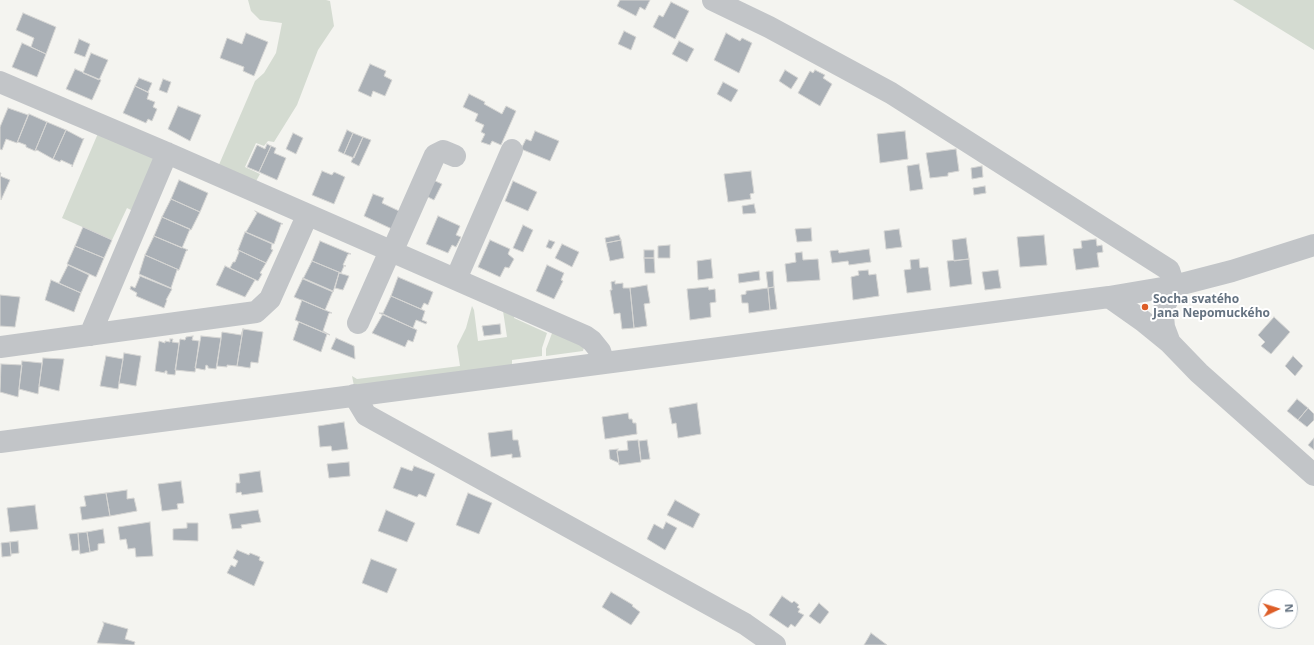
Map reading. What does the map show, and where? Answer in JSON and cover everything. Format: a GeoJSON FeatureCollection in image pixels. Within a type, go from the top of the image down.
{"type":"FeatureCollection","features":[{"type":"Feature","properties":{"kind":"street"},"geometry":{"type":"LineString","coordinates":[[713,0],[768,27],[891,93],[1170,270],[1174,286],[1165,305],[1163,316],[1164,327],[1170,343]]}},
{"type":"Feature","properties":{"kind":"street"},"geometry":{"type":"LineString","coordinates":[[0,82],[167,153],[307,216],[456,279],[585,336],[592,341],[600,351],[604,363]]}},
{"type":"Feature","properties":{"kind":"street"},"geometry":{"type":"LineString","coordinates":[[456,279],[512,150]]}},
{"type":"Feature","properties":{"kind":"street"},"geometry":{"type":"LineString","coordinates":[[358,323],[435,155],[443,151],[455,156]]}},
{"type":"Feature","properties":{"kind":"street"},"geometry":{"type":"LineString","coordinates":[[90,335],[167,153]]}},
{"type":"Feature","properties":{"kind":"street"},"geometry":{"type":"LineString","coordinates":[[0,347],[256,312],[270,299],[307,216]]}},
{"type":"Feature","properties":{"kind":"street"},"geometry":{"type":"LineString","coordinates":[[0,442],[1109,297],[1174,286],[1232,271],[1314,245]]}},
{"type":"Feature","properties":{"kind":"street"},"geometry":{"type":"LineString","coordinates":[[1109,297],[1143,321],[1170,343],[1199,373],[1314,475]]}},
{"type":"Feature","properties":{"kind":"street"},"geometry":{"type":"LineString","coordinates":[[354,395],[366,415],[745,624],[775,645]]}},
{"type":"Feature","properties":{"kind":"shaded area"},"geometry":{"type":"Polygon","coordinates":[[[248,0],[330,1],[334,26],[318,50],[297,105],[274,142],[268,141],[264,146],[256,143],[245,167],[260,174],[255,183],[218,167],[255,81],[264,73],[276,53],[282,23],[260,20],[251,11],[248,0]]]}},
{"type":"Feature","properties":{"kind":"shaded area"},"geometry":{"type":"Polygon","coordinates":[[[1233,0],[1314,0],[1314,50],[1233,0]]]}},
{"type":"Feature","properties":{"kind":"shaded area"},"geometry":{"type":"Polygon","coordinates":[[[99,131],[155,159],[135,212],[127,208],[112,240],[62,218],[99,131]]]}},
{"type":"Feature","properties":{"kind":"shaded area"},"geometry":{"type":"Polygon","coordinates":[[[497,303],[516,311],[514,318],[547,333],[542,348],[542,356],[512,360],[512,365],[354,386],[352,376],[357,379],[460,366],[457,346],[466,328],[472,306],[474,310],[478,341],[507,337],[503,311],[497,310],[497,303]]]}},
{"type":"Feature","properties":{"kind":"shaded area"},"geometry":{"type":"Polygon","coordinates":[[[554,328],[584,347],[583,351],[546,356],[546,349],[554,328]]]}},
{"type":"Feature","properties":{"kind":"building"},"geometry":{"type":"Polygon","coordinates":[[[620,0],[650,0],[645,10],[640,7],[636,16],[617,6],[620,0]]]}},
{"type":"Feature","properties":{"kind":"building"},"geometry":{"type":"Polygon","coordinates":[[[671,2],[689,11],[675,39],[653,27],[659,15],[663,17],[671,2]]]}},
{"type":"Feature","properties":{"kind":"building"},"geometry":{"type":"Polygon","coordinates":[[[23,13],[56,27],[46,54],[31,47],[34,38],[16,30],[23,13]]]}},
{"type":"Feature","properties":{"kind":"building"},"geometry":{"type":"Polygon","coordinates":[[[624,31],[636,37],[631,50],[618,44],[624,31]]]}},
{"type":"Feature","properties":{"kind":"building"},"geometry":{"type":"Polygon","coordinates":[[[246,33],[268,42],[254,76],[243,71],[244,67],[220,58],[227,38],[242,44],[246,33]]]}},
{"type":"Feature","properties":{"kind":"building"},"geometry":{"type":"Polygon","coordinates":[[[726,33],[740,41],[742,38],[752,43],[739,73],[714,60],[726,33]]]}},
{"type":"Feature","properties":{"kind":"building"},"geometry":{"type":"Polygon","coordinates":[[[79,39],[90,44],[85,57],[74,53],[79,39]]]}},
{"type":"Feature","properties":{"kind":"building"},"geometry":{"type":"Polygon","coordinates":[[[679,41],[694,49],[687,62],[672,54],[679,41]]]}},
{"type":"Feature","properties":{"kind":"building"},"geometry":{"type":"Polygon","coordinates":[[[22,43],[46,54],[37,77],[12,67],[22,43]]]}},
{"type":"Feature","properties":{"kind":"building"},"geometry":{"type":"Polygon","coordinates":[[[91,53],[108,60],[99,80],[83,73],[91,53]]]}},
{"type":"Feature","properties":{"kind":"building"},"geometry":{"type":"Polygon","coordinates":[[[370,64],[386,71],[384,76],[392,80],[385,96],[373,91],[371,97],[358,91],[370,64]]]}},
{"type":"Feature","properties":{"kind":"building"},"geometry":{"type":"Polygon","coordinates":[[[75,69],[101,80],[92,100],[66,89],[75,69]]]}},
{"type":"Feature","properties":{"kind":"building"},"geometry":{"type":"Polygon","coordinates":[[[785,70],[798,78],[791,89],[779,81],[785,70]]]}},
{"type":"Feature","properties":{"kind":"building"},"geometry":{"type":"Polygon","coordinates":[[[815,70],[825,75],[823,78],[832,84],[820,106],[798,93],[810,71],[813,73],[815,70]]]}},
{"type":"Feature","properties":{"kind":"building"},"geometry":{"type":"Polygon","coordinates":[[[139,78],[152,83],[148,92],[135,86],[139,78]]]}},
{"type":"Feature","properties":{"kind":"building"},"geometry":{"type":"Polygon","coordinates":[[[163,79],[171,82],[167,93],[159,90],[163,79]]]}},
{"type":"Feature","properties":{"kind":"building"},"geometry":{"type":"Polygon","coordinates":[[[723,82],[738,90],[731,102],[717,94],[723,82]]]}},
{"type":"Feature","properties":{"kind":"building"},"geometry":{"type":"Polygon","coordinates":[[[135,86],[149,93],[147,99],[155,102],[153,107],[157,109],[152,121],[148,119],[146,123],[123,113],[135,86]]]}},
{"type":"Feature","properties":{"kind":"building"},"geometry":{"type":"Polygon","coordinates":[[[469,94],[485,102],[484,104],[502,114],[506,106],[516,111],[501,145],[492,141],[490,145],[481,142],[485,134],[481,132],[484,125],[475,121],[478,114],[463,107],[469,94]]]}},
{"type":"Feature","properties":{"kind":"building"},"geometry":{"type":"Polygon","coordinates":[[[178,106],[201,115],[190,141],[168,129],[178,106]]]}},
{"type":"Feature","properties":{"kind":"building"},"geometry":{"type":"Polygon","coordinates":[[[8,108],[28,115],[17,143],[6,139],[2,150],[0,149],[0,127],[8,108]]]}},
{"type":"Feature","properties":{"kind":"building"},"geometry":{"type":"Polygon","coordinates":[[[29,114],[47,122],[35,151],[26,147],[26,145],[17,143],[29,114]]]}},
{"type":"Feature","properties":{"kind":"building"},"geometry":{"type":"Polygon","coordinates":[[[47,122],[66,130],[53,159],[37,150],[35,151],[47,122]]]}},
{"type":"Feature","properties":{"kind":"building"},"geometry":{"type":"Polygon","coordinates":[[[66,130],[83,139],[84,138],[72,167],[72,165],[61,160],[60,162],[53,159],[66,130]]]}},
{"type":"Feature","properties":{"kind":"building"},"geometry":{"type":"Polygon","coordinates":[[[347,130],[353,133],[344,154],[338,151],[347,130]]]}},
{"type":"Feature","properties":{"kind":"building"},"geometry":{"type":"Polygon","coordinates":[[[535,131],[559,141],[550,161],[521,149],[526,139],[531,141],[535,131]]]}},
{"type":"Feature","properties":{"kind":"building"},"geometry":{"type":"Polygon","coordinates":[[[905,131],[908,159],[880,163],[877,134],[905,131]]]}},
{"type":"Feature","properties":{"kind":"building"},"geometry":{"type":"Polygon","coordinates":[[[293,133],[303,138],[296,154],[286,149],[293,133]]]}},
{"type":"Feature","properties":{"kind":"building"},"geometry":{"type":"Polygon","coordinates":[[[353,133],[363,137],[354,158],[344,154],[353,133]]]}},
{"type":"Feature","properties":{"kind":"building"},"geometry":{"type":"Polygon","coordinates":[[[363,137],[371,140],[359,166],[351,162],[363,137]]]}},
{"type":"Feature","properties":{"kind":"building"},"geometry":{"type":"Polygon","coordinates":[[[267,144],[271,146],[259,172],[247,167],[257,145],[265,149],[267,144]]]}},
{"type":"Feature","properties":{"kind":"building"},"geometry":{"type":"Polygon","coordinates":[[[271,146],[276,148],[274,153],[286,158],[277,180],[259,172],[271,146]]]}},
{"type":"Feature","properties":{"kind":"building"},"geometry":{"type":"Polygon","coordinates":[[[956,149],[959,171],[948,173],[948,176],[930,178],[926,153],[956,149]]]}},
{"type":"Feature","properties":{"kind":"building"},"geometry":{"type":"Polygon","coordinates":[[[919,164],[923,189],[910,191],[907,166],[919,164]]]}},
{"type":"Feature","properties":{"kind":"building"},"geometry":{"type":"Polygon","coordinates":[[[982,166],[983,177],[972,179],[971,168],[982,166]]]}},
{"type":"Feature","properties":{"kind":"building"},"geometry":{"type":"Polygon","coordinates":[[[322,171],[332,175],[334,172],[345,177],[334,204],[312,195],[322,171]]]}},
{"type":"Feature","properties":{"kind":"building"},"geometry":{"type":"Polygon","coordinates":[[[751,171],[754,193],[750,194],[751,199],[728,202],[724,174],[751,171]]]}},
{"type":"Feature","properties":{"kind":"building"},"geometry":{"type":"Polygon","coordinates":[[[0,176],[10,180],[1,200],[0,176]]]}},
{"type":"Feature","properties":{"kind":"building"},"geometry":{"type":"Polygon","coordinates":[[[179,180],[208,193],[200,212],[171,199],[179,180]]]}},
{"type":"Feature","properties":{"kind":"building"},"geometry":{"type":"Polygon","coordinates":[[[433,180],[442,184],[434,200],[426,196],[433,180]]]}},
{"type":"Feature","properties":{"kind":"building"},"geometry":{"type":"Polygon","coordinates":[[[513,181],[537,192],[528,211],[505,201],[513,181]]]}},
{"type":"Feature","properties":{"kind":"building"},"geometry":{"type":"Polygon","coordinates":[[[985,186],[986,193],[974,195],[973,188],[985,186]]]}},
{"type":"Feature","properties":{"kind":"building"},"geometry":{"type":"Polygon","coordinates":[[[373,194],[384,198],[382,203],[399,211],[392,229],[364,216],[373,194]]]}},
{"type":"Feature","properties":{"kind":"building"},"geometry":{"type":"Polygon","coordinates":[[[171,199],[200,212],[191,230],[162,217],[171,199]]]}},
{"type":"Feature","properties":{"kind":"building"},"geometry":{"type":"Polygon","coordinates":[[[754,204],[756,213],[743,214],[742,206],[754,204]]]}},
{"type":"Feature","properties":{"kind":"building"},"geometry":{"type":"Polygon","coordinates":[[[255,211],[283,224],[281,224],[274,244],[246,232],[257,213],[255,211]]]}},
{"type":"Feature","properties":{"kind":"building"},"geometry":{"type":"Polygon","coordinates":[[[438,216],[460,226],[456,235],[461,237],[456,247],[452,245],[448,253],[426,244],[438,216]]]}},
{"type":"Feature","properties":{"kind":"building"},"geometry":{"type":"Polygon","coordinates":[[[162,217],[190,229],[182,248],[154,236],[162,217]]]}},
{"type":"Feature","properties":{"kind":"building"},"geometry":{"type":"Polygon","coordinates":[[[523,225],[533,230],[523,252],[513,248],[523,225]]]}},
{"type":"Feature","properties":{"kind":"building"},"geometry":{"type":"Polygon","coordinates":[[[83,227],[112,240],[104,258],[75,246],[83,227]]]}},
{"type":"Feature","properties":{"kind":"building"},"geometry":{"type":"Polygon","coordinates":[[[811,228],[812,241],[797,242],[795,229],[811,228]]]}},
{"type":"Feature","properties":{"kind":"building"},"geometry":{"type":"Polygon","coordinates":[[[899,229],[902,247],[886,249],[884,231],[899,229]]]}},
{"type":"Feature","properties":{"kind":"building"},"geometry":{"type":"Polygon","coordinates":[[[245,232],[272,244],[271,249],[273,250],[266,263],[238,250],[245,232]]]}},
{"type":"Feature","properties":{"kind":"building"},"geometry":{"type":"Polygon","coordinates":[[[619,235],[621,240],[606,243],[605,238],[619,235]]]}},
{"type":"Feature","properties":{"kind":"building"},"geometry":{"type":"Polygon","coordinates":[[[1044,235],[1047,265],[1020,267],[1017,237],[1044,235]]]}},
{"type":"Feature","properties":{"kind":"building"},"geometry":{"type":"Polygon","coordinates":[[[154,236],[188,250],[186,251],[179,270],[145,255],[154,236]]]}},
{"type":"Feature","properties":{"kind":"building"},"geometry":{"type":"Polygon","coordinates":[[[966,238],[969,259],[954,261],[952,240],[966,238]]]}},
{"type":"Feature","properties":{"kind":"building"},"geometry":{"type":"Polygon","coordinates":[[[1096,239],[1097,246],[1102,245],[1103,252],[1097,253],[1099,267],[1076,270],[1073,249],[1082,248],[1081,241],[1096,239]]]}},
{"type":"Feature","properties":{"kind":"building"},"geometry":{"type":"Polygon","coordinates":[[[490,240],[510,249],[508,254],[514,259],[509,268],[505,267],[500,277],[478,267],[490,240]]]}},
{"type":"Feature","properties":{"kind":"building"},"geometry":{"type":"Polygon","coordinates":[[[549,240],[555,242],[551,249],[546,247],[549,240]]]}},
{"type":"Feature","properties":{"kind":"building"},"geometry":{"type":"Polygon","coordinates":[[[621,240],[624,258],[610,261],[606,243],[621,240]]]}},
{"type":"Feature","properties":{"kind":"building"},"geometry":{"type":"Polygon","coordinates":[[[320,241],[351,254],[348,254],[343,265],[346,266],[344,266],[341,273],[312,261],[320,241]]]}},
{"type":"Feature","properties":{"kind":"building"},"geometry":{"type":"Polygon","coordinates":[[[562,244],[579,252],[572,267],[555,258],[562,244]]]}},
{"type":"Feature","properties":{"kind":"building"},"geometry":{"type":"Polygon","coordinates":[[[670,245],[670,258],[658,258],[658,246],[670,245]]]}},
{"type":"Feature","properties":{"kind":"building"},"geometry":{"type":"Polygon","coordinates":[[[75,246],[104,258],[96,277],[67,264],[75,246]]]}},
{"type":"Feature","properties":{"kind":"building"},"geometry":{"type":"Polygon","coordinates":[[[869,249],[871,262],[849,265],[848,261],[832,263],[830,251],[838,250],[839,253],[869,249]]]}},
{"type":"Feature","properties":{"kind":"building"},"geometry":{"type":"Polygon","coordinates":[[[238,250],[266,263],[260,273],[262,274],[258,281],[230,268],[233,262],[235,262],[239,252],[238,250]]]}},
{"type":"Feature","properties":{"kind":"building"},"geometry":{"type":"Polygon","coordinates":[[[644,250],[654,250],[654,258],[644,258],[644,250]]]}},
{"type":"Feature","properties":{"kind":"building"},"geometry":{"type":"Polygon","coordinates":[[[802,252],[803,260],[818,259],[820,280],[787,282],[785,264],[796,262],[795,253],[802,252]]]}},
{"type":"Feature","properties":{"kind":"building"},"geometry":{"type":"Polygon","coordinates":[[[145,255],[179,270],[177,270],[171,288],[139,274],[145,255]]]}},
{"type":"Feature","properties":{"kind":"building"},"geometry":{"type":"Polygon","coordinates":[[[644,258],[654,258],[655,273],[645,273],[644,258]]]}},
{"type":"Feature","properties":{"kind":"building"},"geometry":{"type":"Polygon","coordinates":[[[711,259],[713,278],[698,280],[697,261],[711,259]]]}},
{"type":"Feature","properties":{"kind":"building"},"geometry":{"type":"Polygon","coordinates":[[[919,259],[920,268],[928,267],[931,290],[907,293],[904,270],[911,269],[910,260],[919,259]]]}},
{"type":"Feature","properties":{"kind":"building"},"geometry":{"type":"Polygon","coordinates":[[[969,259],[972,284],[950,287],[947,261],[969,259]]]}},
{"type":"Feature","properties":{"kind":"building"},"geometry":{"type":"Polygon","coordinates":[[[312,261],[341,273],[339,273],[333,292],[303,279],[312,261]]]}},
{"type":"Feature","properties":{"kind":"building"},"geometry":{"type":"Polygon","coordinates":[[[68,265],[89,275],[81,293],[59,283],[68,265]]]}},
{"type":"Feature","properties":{"kind":"building"},"geometry":{"type":"Polygon","coordinates":[[[547,265],[564,273],[561,280],[563,281],[554,299],[536,291],[547,265]]]}},
{"type":"Feature","properties":{"kind":"building"},"geometry":{"type":"Polygon","coordinates":[[[225,266],[255,280],[245,297],[216,285],[225,266]]]}},
{"type":"Feature","properties":{"kind":"building"},"geometry":{"type":"Polygon","coordinates":[[[868,270],[869,275],[876,274],[879,296],[853,300],[851,277],[859,275],[858,271],[868,270]]]}},
{"type":"Feature","properties":{"kind":"building"},"geometry":{"type":"Polygon","coordinates":[[[998,270],[1001,288],[985,290],[982,272],[998,270]]]}},
{"type":"Feature","properties":{"kind":"building"},"geometry":{"type":"Polygon","coordinates":[[[759,271],[760,280],[739,283],[738,274],[759,271]]]}},
{"type":"Feature","properties":{"kind":"building"},"geometry":{"type":"Polygon","coordinates":[[[773,271],[774,287],[768,288],[766,272],[773,271]]]}},
{"type":"Feature","properties":{"kind":"building"},"geometry":{"type":"Polygon","coordinates":[[[339,273],[349,276],[343,290],[335,288],[339,273]]]}},
{"type":"Feature","properties":{"kind":"building"},"geometry":{"type":"Polygon","coordinates":[[[140,276],[172,289],[166,300],[164,308],[136,296],[137,293],[130,289],[131,286],[135,288],[140,276]]]}},
{"type":"Feature","properties":{"kind":"building"},"geometry":{"type":"Polygon","coordinates":[[[398,277],[433,292],[428,305],[424,303],[421,309],[391,296],[398,277]]]}},
{"type":"Feature","properties":{"kind":"building"},"geometry":{"type":"Polygon","coordinates":[[[303,278],[333,291],[325,310],[294,297],[303,278]]]}},
{"type":"Feature","properties":{"kind":"building"},"geometry":{"type":"Polygon","coordinates":[[[51,280],[81,293],[74,312],[45,300],[51,280]]]}},
{"type":"Feature","properties":{"kind":"building"},"geometry":{"type":"Polygon","coordinates":[[[615,281],[615,284],[623,283],[623,288],[630,288],[634,328],[622,329],[620,313],[614,314],[610,290],[612,290],[611,282],[615,281]]]}},
{"type":"Feature","properties":{"kind":"building"},"geometry":{"type":"Polygon","coordinates":[[[647,285],[650,303],[644,304],[647,326],[634,328],[630,288],[647,285]]]}},
{"type":"Feature","properties":{"kind":"building"},"geometry":{"type":"Polygon","coordinates":[[[708,287],[709,290],[715,289],[716,302],[710,303],[711,317],[690,320],[687,289],[708,287]]]}},
{"type":"Feature","properties":{"kind":"building"},"geometry":{"type":"Polygon","coordinates":[[[774,287],[777,309],[770,310],[768,288],[774,287]]]}},
{"type":"Feature","properties":{"kind":"building"},"geometry":{"type":"Polygon","coordinates":[[[768,288],[770,310],[749,313],[748,303],[742,303],[741,295],[746,294],[746,291],[768,288]]]}},
{"type":"Feature","properties":{"kind":"building"},"geometry":{"type":"Polygon","coordinates":[[[0,295],[20,297],[15,327],[0,326],[0,295]]]}},
{"type":"Feature","properties":{"kind":"building"},"geometry":{"type":"Polygon","coordinates":[[[391,296],[425,311],[422,320],[427,322],[426,324],[416,320],[413,328],[379,313],[383,313],[391,296]]]}},
{"type":"Feature","properties":{"kind":"building"},"geometry":{"type":"Polygon","coordinates":[[[302,300],[332,313],[329,313],[323,331],[330,335],[295,320],[302,300]]]}},
{"type":"Feature","properties":{"kind":"building"},"geometry":{"type":"Polygon","coordinates":[[[383,314],[417,330],[413,342],[408,340],[405,347],[372,333],[383,314]]]}},
{"type":"Feature","properties":{"kind":"building"},"geometry":{"type":"Polygon","coordinates":[[[1274,317],[1290,332],[1271,354],[1261,346],[1265,342],[1258,335],[1274,317]]]}},
{"type":"Feature","properties":{"kind":"building"},"geometry":{"type":"Polygon","coordinates":[[[299,322],[327,334],[321,352],[293,340],[299,322]]]}},
{"type":"Feature","properties":{"kind":"building"},"geometry":{"type":"Polygon","coordinates":[[[500,324],[501,334],[484,336],[482,326],[500,324]]]}},
{"type":"Feature","properties":{"kind":"building"},"geometry":{"type":"Polygon","coordinates":[[[243,329],[263,332],[258,363],[251,362],[250,368],[237,366],[243,329]]]}},
{"type":"Feature","properties":{"kind":"building"},"geometry":{"type":"Polygon","coordinates":[[[243,329],[237,366],[217,366],[222,332],[241,335],[243,329]]]}},
{"type":"Feature","properties":{"kind":"building"},"geometry":{"type":"Polygon","coordinates":[[[193,336],[192,340],[199,341],[195,372],[175,370],[180,339],[185,340],[186,337],[193,336]]]}},
{"type":"Feature","properties":{"kind":"building"},"geometry":{"type":"Polygon","coordinates":[[[201,336],[221,338],[216,369],[208,368],[206,365],[205,370],[195,368],[201,336]]]}},
{"type":"Feature","properties":{"kind":"building"},"geometry":{"type":"Polygon","coordinates":[[[336,338],[354,346],[355,359],[331,349],[336,338]]]}},
{"type":"Feature","properties":{"kind":"building"},"geometry":{"type":"Polygon","coordinates":[[[170,339],[173,339],[172,342],[179,343],[175,375],[167,374],[167,371],[165,371],[165,373],[155,371],[159,341],[165,343],[165,341],[170,342],[170,339]]]}},
{"type":"Feature","properties":{"kind":"building"},"geometry":{"type":"Polygon","coordinates":[[[124,353],[141,356],[136,386],[119,383],[124,353]]]}},
{"type":"Feature","properties":{"kind":"building"},"geometry":{"type":"Polygon","coordinates":[[[106,356],[123,359],[118,389],[100,386],[106,356]]]}},
{"type":"Feature","properties":{"kind":"building"},"geometry":{"type":"Polygon","coordinates":[[[1293,356],[1303,366],[1295,376],[1285,366],[1293,356]]]}},
{"type":"Feature","properties":{"kind":"building"},"geometry":{"type":"Polygon","coordinates":[[[43,358],[64,359],[59,391],[39,386],[43,358]]]}},
{"type":"Feature","properties":{"kind":"building"},"geometry":{"type":"Polygon","coordinates":[[[22,361],[42,363],[38,394],[19,389],[22,361]]]}},
{"type":"Feature","properties":{"kind":"building"},"geometry":{"type":"Polygon","coordinates":[[[1,364],[22,365],[18,397],[0,392],[1,364]]]}},
{"type":"Feature","properties":{"kind":"building"},"geometry":{"type":"Polygon","coordinates":[[[1297,399],[1308,408],[1298,420],[1287,411],[1297,399]]]}},
{"type":"Feature","properties":{"kind":"building"},"geometry":{"type":"Polygon","coordinates":[[[697,403],[701,434],[678,438],[676,423],[672,424],[669,408],[697,403]]]}},
{"type":"Feature","properties":{"kind":"building"},"geometry":{"type":"Polygon","coordinates":[[[1308,408],[1314,414],[1314,420],[1307,427],[1298,420],[1308,408]]]}},
{"type":"Feature","properties":{"kind":"building"},"geometry":{"type":"Polygon","coordinates":[[[628,413],[629,419],[632,419],[633,423],[636,423],[637,434],[605,439],[602,417],[628,413]]]}},
{"type":"Feature","properties":{"kind":"building"},"geometry":{"type":"Polygon","coordinates":[[[344,422],[348,449],[332,451],[331,446],[320,447],[318,426],[344,422]]]}},
{"type":"Feature","properties":{"kind":"building"},"geometry":{"type":"Polygon","coordinates":[[[512,430],[513,440],[518,440],[521,457],[512,458],[512,454],[491,457],[488,433],[512,430]]]}},
{"type":"Feature","properties":{"kind":"building"},"geometry":{"type":"Polygon","coordinates":[[[1314,438],[1314,450],[1308,445],[1314,438]]]}},
{"type":"Feature","properties":{"kind":"building"},"geometry":{"type":"Polygon","coordinates":[[[638,440],[641,462],[619,465],[617,451],[628,450],[627,441],[638,440]]]}},
{"type":"Feature","properties":{"kind":"building"},"geometry":{"type":"Polygon","coordinates":[[[647,440],[650,459],[641,460],[639,441],[647,440]]]}},
{"type":"Feature","properties":{"kind":"building"},"geometry":{"type":"Polygon","coordinates":[[[618,449],[619,463],[610,459],[609,450],[618,449]]]}},
{"type":"Feature","properties":{"kind":"building"},"geometry":{"type":"Polygon","coordinates":[[[349,462],[350,476],[329,478],[327,464],[349,462]]]}},
{"type":"Feature","properties":{"kind":"building"},"geometry":{"type":"Polygon","coordinates":[[[414,466],[435,474],[426,497],[419,494],[417,497],[393,488],[401,467],[412,471],[414,466]]]}},
{"type":"Feature","properties":{"kind":"building"},"geometry":{"type":"Polygon","coordinates":[[[260,471],[263,492],[242,495],[241,492],[236,493],[236,483],[240,483],[239,474],[260,471]]]}},
{"type":"Feature","properties":{"kind":"building"},"geometry":{"type":"Polygon","coordinates":[[[181,481],[184,503],[177,504],[178,509],[162,511],[158,484],[181,481]]]}},
{"type":"Feature","properties":{"kind":"building"},"geometry":{"type":"Polygon","coordinates":[[[127,490],[127,499],[134,498],[137,511],[110,516],[106,493],[127,490]]]}},
{"type":"Feature","properties":{"kind":"building"},"geometry":{"type":"Polygon","coordinates":[[[106,493],[110,516],[82,520],[80,507],[86,506],[84,496],[106,493]]]}},
{"type":"Feature","properties":{"kind":"building"},"geometry":{"type":"Polygon","coordinates":[[[468,493],[492,503],[479,534],[456,525],[468,493]]]}},
{"type":"Feature","properties":{"kind":"building"},"geometry":{"type":"Polygon","coordinates":[[[675,500],[700,514],[693,528],[667,515],[675,500]]]}},
{"type":"Feature","properties":{"kind":"building"},"geometry":{"type":"Polygon","coordinates":[[[35,505],[38,529],[10,532],[7,508],[35,505]]]}},
{"type":"Feature","properties":{"kind":"building"},"geometry":{"type":"Polygon","coordinates":[[[258,510],[261,522],[241,525],[242,528],[232,529],[229,514],[258,510]]]}},
{"type":"Feature","properties":{"kind":"building"},"geometry":{"type":"Polygon","coordinates":[[[386,510],[415,523],[407,542],[378,531],[386,510]]]}},
{"type":"Feature","properties":{"kind":"building"},"geometry":{"type":"Polygon","coordinates":[[[150,522],[153,556],[136,557],[135,548],[128,549],[126,539],[120,540],[118,527],[150,522]]]}},
{"type":"Feature","properties":{"kind":"building"},"geometry":{"type":"Polygon","coordinates":[[[666,522],[677,528],[665,550],[647,539],[654,524],[663,529],[666,522]]]}},
{"type":"Feature","properties":{"kind":"building"},"geometry":{"type":"Polygon","coordinates":[[[187,523],[198,523],[198,541],[173,540],[173,529],[187,528],[187,523]]]}},
{"type":"Feature","properties":{"kind":"building"},"geometry":{"type":"Polygon","coordinates":[[[103,529],[105,543],[98,544],[98,550],[90,552],[87,532],[103,529]]]}},
{"type":"Feature","properties":{"kind":"building"},"geometry":{"type":"Polygon","coordinates":[[[87,532],[90,552],[80,554],[78,533],[87,532]]]}},
{"type":"Feature","properties":{"kind":"building"},"geometry":{"type":"Polygon","coordinates":[[[78,533],[79,550],[72,551],[69,534],[78,533]]]}},
{"type":"Feature","properties":{"kind":"building"},"geometry":{"type":"Polygon","coordinates":[[[18,541],[19,553],[11,554],[10,542],[18,541]]]}},
{"type":"Feature","properties":{"kind":"building"},"geometry":{"type":"Polygon","coordinates":[[[10,542],[11,556],[2,557],[1,543],[10,542]]]}},
{"type":"Feature","properties":{"kind":"building"},"geometry":{"type":"Polygon","coordinates":[[[237,550],[249,555],[250,553],[260,557],[259,560],[264,562],[254,586],[227,573],[231,565],[235,567],[238,561],[233,558],[237,550]]]}},
{"type":"Feature","properties":{"kind":"building"},"geometry":{"type":"Polygon","coordinates":[[[371,559],[397,569],[387,593],[362,583],[371,559]]]}},
{"type":"Feature","properties":{"kind":"building"},"geometry":{"type":"Polygon","coordinates":[[[611,592],[633,605],[632,606],[640,612],[631,625],[602,607],[611,592]]]}},
{"type":"Feature","properties":{"kind":"building"},"geometry":{"type":"Polygon","coordinates":[[[782,596],[792,603],[794,601],[799,605],[797,607],[800,609],[798,612],[804,615],[795,627],[791,624],[788,628],[769,615],[782,596]]]}},
{"type":"Feature","properties":{"kind":"building"},"geometry":{"type":"Polygon","coordinates":[[[819,603],[829,612],[820,624],[809,616],[819,603]]]}},
{"type":"Feature","properties":{"kind":"building"},"geometry":{"type":"Polygon","coordinates":[[[103,622],[128,629],[125,639],[135,642],[134,645],[97,643],[104,624],[103,622]]]}},
{"type":"Feature","properties":{"kind":"building"},"geometry":{"type":"Polygon","coordinates":[[[871,633],[887,645],[864,645],[871,633]]]}},
{"type":"Feature","properties":{"kind":"place","name":"Socha svatého Jana Nepomuckého"},"geometry":{"type":"Point","coordinates":[1145,307]}}]}
